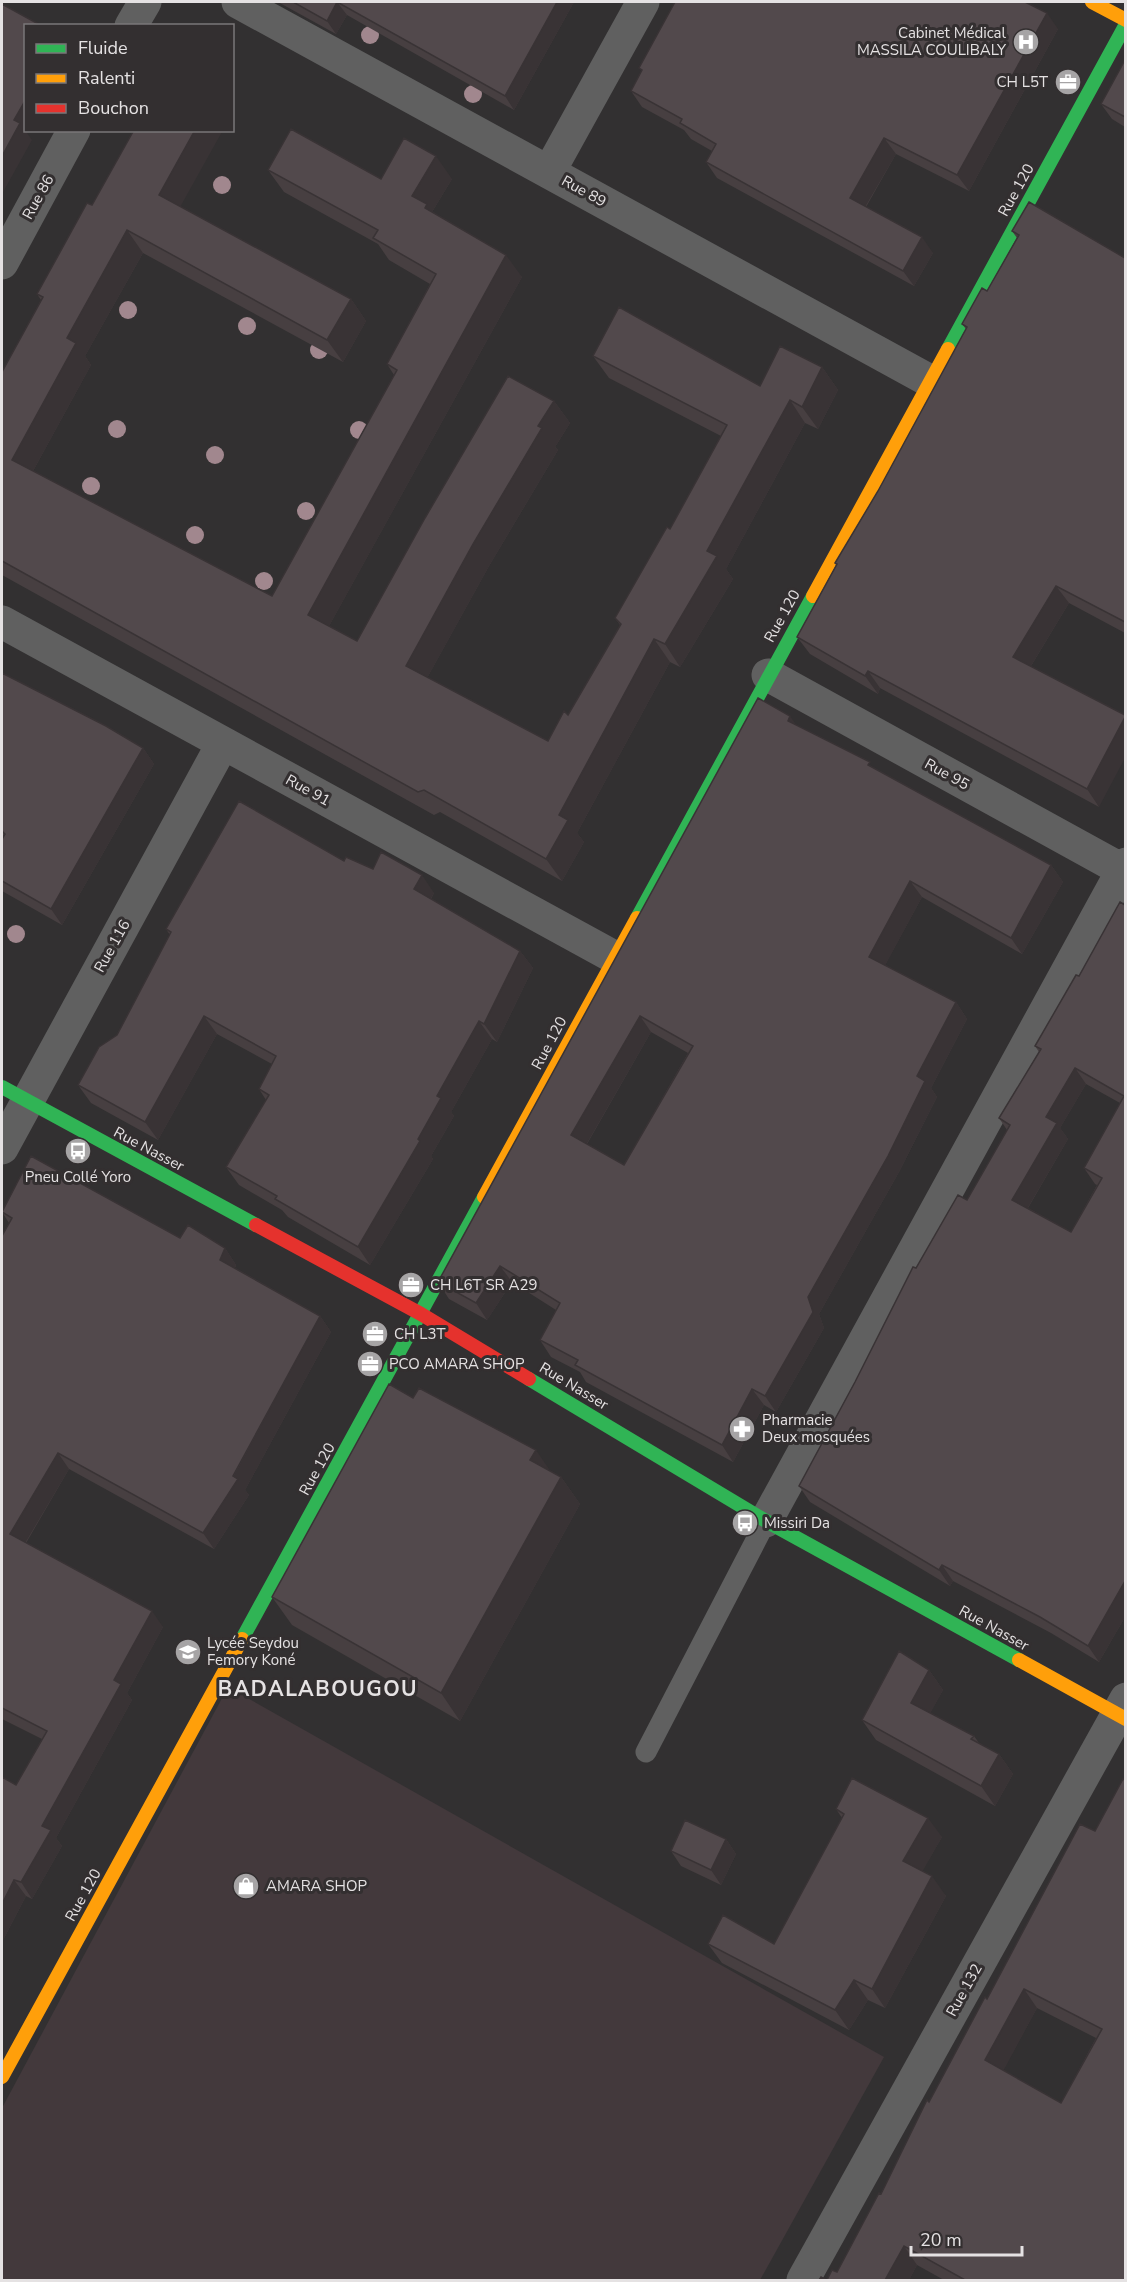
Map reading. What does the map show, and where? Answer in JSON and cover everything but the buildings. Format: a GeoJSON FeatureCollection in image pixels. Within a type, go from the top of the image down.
{"type":"FeatureCollection","features":[{"type":"Feature","properties":{"kind":"street"},"geometry":{"type":"LineString","coordinates":[[132,24],[145,2]]}},
{"type":"Feature","properties":{"kind":"street","name":"Rue 89"},"geometry":{"type":"LineString","coordinates":[[238,2],[930,381]]}},
{"type":"Feature","properties":{"kind":"street"},"geometry":{"type":"LineString","coordinates":[[549,172],[642,2]]}},
{"type":"Feature","properties":{"kind":"street"},"geometry":{"type":"LineString","coordinates":[[1092,2],[1125,22]]}},
{"type":"Feature","properties":{"kind":"street","name":"Rue 120"},"geometry":{"type":"LineString","coordinates":[[2,2077],[422,1314],[614,957],[1125,22]]}},
{"type":"Feature","properties":{"kind":"street","name":"Rue 86"},"geometry":{"type":"LineString","coordinates":[[3,256],[73,132]]}},
{"type":"Feature","properties":{"kind":"street","name":"Rue 91"},"geometry":{"type":"LineString","coordinates":[[2,622],[614,957]]}},
{"type":"Feature","properties":{"kind":"street","name":"Rue 95"},"geometry":{"type":"LineString","coordinates":[[768,675],[1124,868]]}},
{"type":"Feature","properties":{"kind":"street","name":"Rue 116"},"geometry":{"type":"LineString","coordinates":[[2,1148],[14,1094],[223,743]]}},
{"type":"Feature","properties":{"kind":"street"},"geometry":{"type":"LineString","coordinates":[[766,1521],[1124,868]]}},
{"type":"Feature","properties":{"kind":"street","name":"Rue Nasser"},"geometry":{"type":"LineString","coordinates":[[14,1094],[422,1314],[766,1521],[1123,1711]]}},
{"type":"Feature","properties":{"kind":"street","name":"Rue 132"},"geometry":{"type":"LineString","coordinates":[[803,2280],[1123,1711]]}},
{"type":"Feature","properties":{"kind":"lane"},"geometry":{"type":"LineString","coordinates":[[646,1752],[766,1521]]}},
{"type":"Feature","properties":{"kind":"shaded area"},"geometry":{"type":"Polygon","coordinates":[[[228,1687],[884,2057],[760,2280],[2,2280],[2,2108],[228,1687]]]}},
{"type":"Feature","properties":{"kind":"traffic: fast"},"geometry":{"type":"LineString","coordinates":[[948,349],[1126,24]]}},
{"type":"Feature","properties":{"kind":"traffic: fast"},"geometry":{"type":"LineString","coordinates":[[637,918],[813,596]]}},
{"type":"Feature","properties":{"kind":"traffic: fast"},"geometry":{"type":"LineString","coordinates":[[2,1087],[256,1225]]}},
{"type":"Feature","properties":{"kind":"traffic: fast"},"geometry":{"type":"LineString","coordinates":[[242,1639],[484,1197]]}},
{"type":"Feature","properties":{"kind":"traffic: fast"},"geometry":{"type":"LineString","coordinates":[[529,1379],[766,1521],[1019,1660]]}},
{"type":"Feature","properties":{"kind":"traffic: slow"},"geometry":{"type":"LineString","coordinates":[[1092,2],[1126,20]]}},
{"type":"Feature","properties":{"kind":"traffic: slow"},"geometry":{"type":"LineString","coordinates":[[813,596],[948,349]]}},
{"type":"Feature","properties":{"kind":"traffic: slow"},"geometry":{"type":"LineString","coordinates":[[484,1197],[637,918]]}},
{"type":"Feature","properties":{"kind":"traffic: slow"},"geometry":{"type":"LineString","coordinates":[[2,2077],[242,1639]]}},
{"type":"Feature","properties":{"kind":"traffic: slow"},"geometry":{"type":"LineString","coordinates":[[1019,1660],[1126,1719]]}},
{"type":"Feature","properties":{"kind":"traffic: jam"},"geometry":{"type":"LineString","coordinates":[[256,1225],[421,1314],[529,1379]]}},
{"type":"Feature","properties":{"kind":"place","name":"Cabinet Médical MASSILA COULIBALY"},"geometry":{"type":"Point","coordinates":[1026,42]}},
{"type":"Feature","properties":{"kind":"place","name":"CH L5T"},"geometry":{"type":"Point","coordinates":[1068,82]}},
{"type":"Feature","properties":{"kind":"place","name":"Pneu Collé Yoro"},"geometry":{"type":"Point","coordinates":[78,1151]}},
{"type":"Feature","properties":{"kind":"place","name":"CH L6T SR A29"},"geometry":{"type":"Point","coordinates":[411,1285]}},
{"type":"Feature","properties":{"kind":"place","name":"CH L3T"},"geometry":{"type":"Point","coordinates":[375,1334]}},
{"type":"Feature","properties":{"kind":"place","name":"PCO AMARA SHOP"},"geometry":{"type":"Point","coordinates":[370,1364]}},
{"type":"Feature","properties":{"kind":"place","name":"Pharmacie Deux mosquées"},"geometry":{"type":"Point","coordinates":[742,1429]}},
{"type":"Feature","properties":{"kind":"place","name":"Missiri Da"},"geometry":{"type":"Point","coordinates":[745,1523]}},
{"type":"Feature","properties":{"kind":"place","name":"Lycée Seydou Femory Koné"},"geometry":{"type":"Point","coordinates":[188,1652]}},
{"type":"Feature","properties":{"kind":"place","name":"AMARA SHOP"},"geometry":{"type":"Point","coordinates":[246,1886]}},
{"type":"Feature","properties":{"kind":"district","name":"BADALABOUGOU"},"geometry":{"type":"Point","coordinates":[318,1689]}}]}
